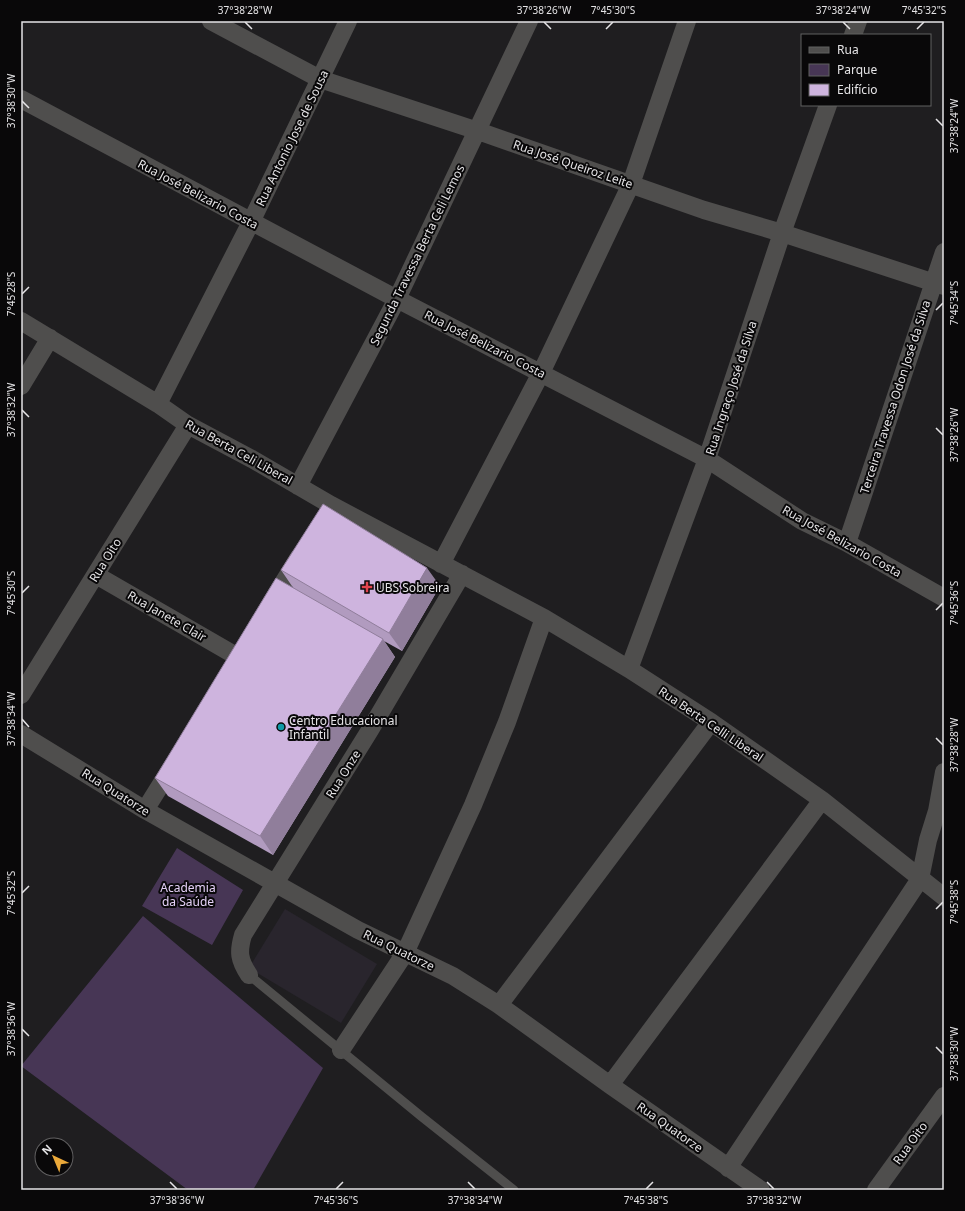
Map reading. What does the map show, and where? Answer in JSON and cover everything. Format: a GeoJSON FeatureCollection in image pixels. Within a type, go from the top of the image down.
{"type":"FeatureCollection","features":[{"type":"Feature","properties":{"kind":"street","name":"Rua José Queiroz Leite"},"geometry":{"type":"LineString","coordinates":[[211,21],[320,79],[478,131],[704,210],[782,232],[939,284]]}},
{"type":"Feature","properties":{"kind":"street","name":"Rua Antonio Jose de Sousa"},"geometry":{"type":"LineString","coordinates":[[158,404],[251,222],[348,21]]}},
{"type":"Feature","properties":{"kind":"street","name":"Segunda Travessa Berta Celi Lemos"},"geometry":{"type":"LineString","coordinates":[[298,486],[397,299],[530,21]]}},
{"type":"Feature","properties":{"kind":"street"},"geometry":{"type":"LineString","coordinates":[[441,564],[541,373],[631,184],[687,21]]}},
{"type":"Feature","properties":{"kind":"street"},"geometry":{"type":"LineString","coordinates":[[853,34],[858,21]]}},
{"type":"Feature","properties":{"kind":"street","name":"Rua José Belizario Costa"},"geometry":{"type":"LineString","coordinates":[[21,99],[397,299],[707,459],[802,521],[847,543],[944,598]]}},
{"type":"Feature","properties":{"kind":"street","name":"Rua Ingraço José da Silva"},"geometry":{"type":"LineString","coordinates":[[629,669],[707,459],[782,232],[828,106]]}},
{"type":"Feature","properties":{"kind":"street","name":"Terceira Travessa Odon José da Silva"},"geometry":{"type":"LineString","coordinates":[[847,543],[939,284],[944,252]]}},
{"type":"Feature","properties":{"kind":"street","name":"Rua Berta Celi Liberal"},"geometry":{"type":"LineString","coordinates":[[21,321],[158,404],[188,425],[252,459],[298,486],[327,512],[462,574]]}},
{"type":"Feature","properties":{"kind":"street"},"geometry":{"type":"LineString","coordinates":[[21,386],[50,338]]}},
{"type":"Feature","properties":{"kind":"street","name":"Rua Oito"},"geometry":{"type":"LineString","coordinates":[[21,695],[188,425]]}},
{"type":"Feature","properties":{"kind":"street"},"geometry":{"type":"LineString","coordinates":[[263,618],[307,545]]}},
{"type":"Feature","properties":{"kind":"street","name":"Rua Berta Celli Liberal"},"geometry":{"type":"LineString","coordinates":[[462,574],[544,618],[629,669],[711,722],[822,800],[944,897]]}},
{"type":"Feature","properties":{"kind":"street","name":"Rua Onze"},"geometry":{"type":"LineString","coordinates":[[249,975],[243,966],[239,955],[243,935],[370,730],[462,574]]}},
{"type":"Feature","properties":{"kind":"street","name":"Rua Janete Clair"},"geometry":{"type":"LineString","coordinates":[[96,575],[238,657]]}},
{"type":"Feature","properties":{"kind":"street"},"geometry":{"type":"LineString","coordinates":[[341,1050],[405,953],[473,805],[507,722],[544,618]]}},
{"type":"Feature","properties":{"kind":"street"},"geometry":{"type":"LineString","coordinates":[[499,1005],[711,722]]}},
{"type":"Feature","properties":{"kind":"street","name":"Rua Quatorze"},"geometry":{"type":"LineString","coordinates":[[21,734],[145,810],[358,930],[453,976],[499,1005],[610,1085],[761,1190]]}},
{"type":"Feature","properties":{"kind":"street"},"geometry":{"type":"LineString","coordinates":[[145,810],[182,750]]}},
{"type":"Feature","properties":{"kind":"street"},"geometry":{"type":"LineString","coordinates":[[728,1168],[920,879],[928,840],[937,811],[944,772]]}},
{"type":"Feature","properties":{"kind":"street"},"geometry":{"type":"LineString","coordinates":[[610,1085],[822,800]]}},
{"type":"Feature","properties":{"kind":"street","name":"Rua Oito"},"geometry":{"type":"LineString","coordinates":[[876,1190],[944,1096]]}},
{"type":"Feature","properties":{"kind":"lane"},"geometry":{"type":"LineString","coordinates":[[249,975],[422,1117],[514,1190]]}},
{"type":"Feature","properties":{"kind":"shaded area"},"geometry":{"type":"Polygon","coordinates":[[[285,909],[377,964],[341,1023],[249,968],[285,909]]]}},
{"type":"Feature","properties":{"kind":"green space","name":"Academia da Saúde"},"geometry":{"type":"Polygon","coordinates":[[[177,848],[243,890],[212,945],[142,906],[177,848]]]}},
{"type":"Feature","properties":{"kind":"green space"},"geometry":{"type":"Polygon","coordinates":[[[143,916],[323,1068],[253,1190],[188,1190],[21,1066],[143,916]]]}},
{"type":"Feature","properties":{"kind":"building","name":"UBS Sobreira"},"geometry":{"type":"Polygon","coordinates":[[[323,504],[427,568],[389,633],[281,570],[323,504]]]}},
{"type":"Feature","properties":{"kind":"building","name":"Centro Educacional Infantil"},"geometry":{"type":"Polygon","coordinates":[[[276,578],[383,639],[260,836],[155,778],[276,578]]]}},
{"type":"Feature","properties":{"kind":"place","name":"UBS Sobreira"},"geometry":{"type":"Point","coordinates":[367,587]}},
{"type":"Feature","properties":{"kind":"place","name":"Centro Educacional Infantil"},"geometry":{"type":"Point","coordinates":[281,727]}}]}
